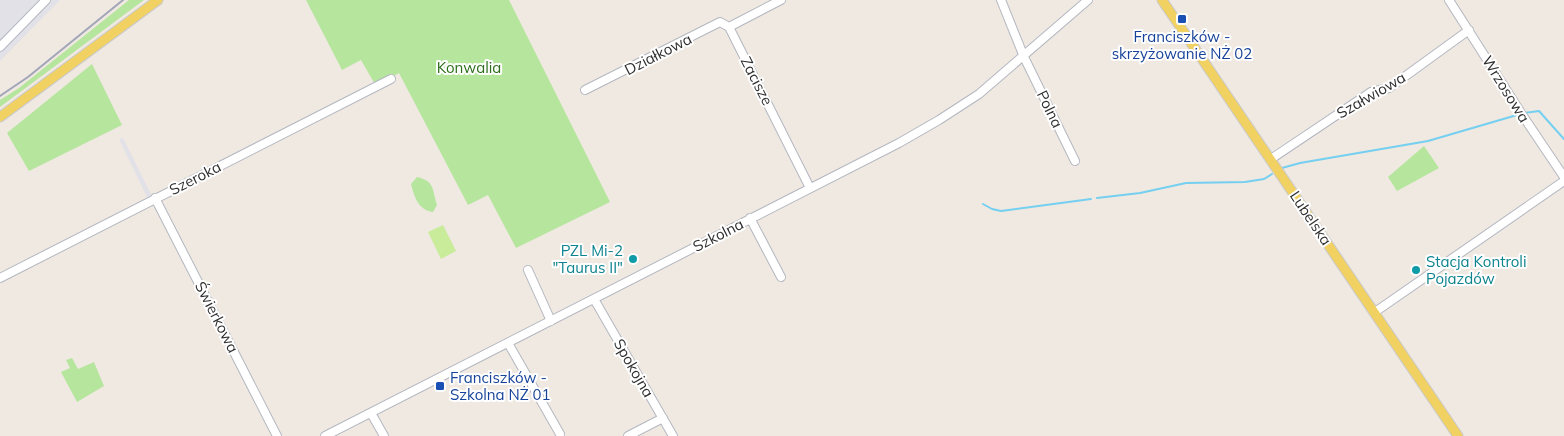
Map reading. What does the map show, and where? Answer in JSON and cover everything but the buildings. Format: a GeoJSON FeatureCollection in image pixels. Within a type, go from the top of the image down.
{"type":"FeatureCollection","features":[{"type":"Feature","properties":{"kind":"main road"},"geometry":{"type":"LineString","coordinates":[[0,117],[158,0]]}},
{"type":"Feature","properties":{"kind":"main road","name":"Lubelska"},"geometry":{"type":"LineString","coordinates":[[1162,0],[1458,436]]}},
{"type":"Feature","properties":{"kind":"street"},"geometry":{"type":"LineString","coordinates":[[0,47],[46,0]]}},
{"type":"Feature","properties":{"kind":"street"},"geometry":{"type":"LineString","coordinates":[[729,26],[781,0]]}},
{"type":"Feature","properties":{"kind":"street","name":"Polna"},"geometry":{"type":"LineString","coordinates":[[1001,0],[1024,57],[1075,161]]}},
{"type":"Feature","properties":{"kind":"street","name":"Szkolna"},"geometry":{"type":"LineString","coordinates":[[326,436],[899,143],[946,116],[986,89],[1088,0]]}},
{"type":"Feature","properties":{"kind":"street","name":"Wrzosowa"},"geometry":{"type":"LineString","coordinates":[[1449,0],[1564,177]]}},
{"type":"Feature","properties":{"kind":"street","name":"Działkowa"},"geometry":{"type":"LineString","coordinates":[[585,90],[720,22],[729,26]]}},
{"type":"Feature","properties":{"kind":"street","name":"Zacisze"},"geometry":{"type":"LineString","coordinates":[[729,26],[810,188]]}},
{"type":"Feature","properties":{"kind":"street","name":"Szałwiowa"},"geometry":{"type":"LineString","coordinates":[[1271,159],[1371,92],[1389,88],[1469,30]]}},
{"type":"Feature","properties":{"kind":"street","name":"Szeroka"},"geometry":{"type":"LineString","coordinates":[[0,278],[391,80]]}},
{"type":"Feature","properties":{"kind":"street"},"geometry":{"type":"LineString","coordinates":[[1375,312],[1564,182]]}},
{"type":"Feature","properties":{"kind":"street","name":"Świerkowa"},"geometry":{"type":"LineString","coordinates":[[155,198],[277,436]]}},
{"type":"Feature","properties":{"kind":"street"},"geometry":{"type":"LineString","coordinates":[[750,218],[781,277]]}},
{"type":"Feature","properties":{"kind":"street"},"geometry":{"type":"LineString","coordinates":[[528,270],[551,322]]}},
{"type":"Feature","properties":{"kind":"street","name":"Spokojna"},"geometry":{"type":"LineString","coordinates":[[594,299],[673,436]]}},
{"type":"Feature","properties":{"kind":"street"},"geometry":{"type":"LineString","coordinates":[[508,343],[560,434]]}},
{"type":"Feature","properties":{"kind":"street"},"geometry":{"type":"LineString","coordinates":[[371,413],[384,436]]}},
{"type":"Feature","properties":{"kind":"street"},"geometry":{"type":"LineString","coordinates":[[628,436],[663,418]]}},
{"type":"Feature","properties":{"kind":"shaded area"},"geometry":{"type":"Polygon","coordinates":[[[0,0],[60,0],[0,61],[0,0]]]}},
{"type":"Feature","properties":{"kind":"shaded area"},"geometry":{"type":"Polygon","coordinates":[[[123,138],[152,196],[147,197],[119,139],[123,138]]]}},
{"type":"Feature","properties":{"kind":"green space"},"geometry":{"type":"Polygon","coordinates":[[[129,0],[144,0],[0,107],[0,100],[19,88],[129,0]]]}},
{"type":"Feature","properties":{"kind":"green space","name":"Konwalia"},"geometry":{"type":"Polygon","coordinates":[[[306,0],[509,0],[610,202],[516,248],[488,195],[468,205],[399,73],[376,86],[361,60],[342,70],[306,0]]]}},
{"type":"Feature","properties":{"kind":"green space"},"geometry":{"type":"Polygon","coordinates":[[[92,64],[122,125],[29,171],[7,133],[92,64]]]}},
{"type":"Feature","properties":{"kind":"green space"},"geometry":{"type":"Polygon","coordinates":[[[1424,146],[1439,168],[1397,191],[1388,177],[1424,146]]]}},
{"type":"Feature","properties":{"kind":"green space"},"geometry":{"type":"Polygon","coordinates":[[[417,177],[427,181],[432,186],[437,205],[433,212],[420,205],[415,198],[411,184],[417,177]]]}},
{"type":"Feature","properties":{"kind":"green space"},"geometry":{"type":"Polygon","coordinates":[[[443,225],[456,251],[441,259],[428,232],[443,225]]]}},
{"type":"Feature","properties":{"kind":"green space"},"geometry":{"type":"Polygon","coordinates":[[[72,358],[78,369],[94,362],[104,386],[77,402],[61,372],[70,368],[66,360],[72,358]]]}},
{"type":"Feature","properties":{"kind":"waterway"},"geometry":{"type":"LineString","coordinates":[[1524,113],[1539,111],[1564,139]]}},
{"type":"Feature","properties":{"kind":"waterway"},"geometry":{"type":"LineString","coordinates":[[1282,168],[1300,163],[1428,141],[1517,115]]}},
{"type":"Feature","properties":{"kind":"waterway"},"geometry":{"type":"LineString","coordinates":[[1097,198],[1140,193],[1186,183],[1245,182],[1264,179],[1272,174]]}},
{"type":"Feature","properties":{"kind":"waterway"},"geometry":{"type":"LineString","coordinates":[[983,204],[1001,211],[1091,199]]}},
{"type":"Feature","properties":{"kind":"railway"},"geometry":{"type":"LineString","coordinates":[[0,96],[28,77],[123,0]]}},
{"type":"Feature","properties":{"kind":"place","name":"Franciszków - skrzyżowanie NŻ 02"},"geometry":{"type":"Point","coordinates":[1182,19]}},
{"type":"Feature","properties":{"kind":"place","name":"PZL Mi-2 \"Taurus II\""},"geometry":{"type":"Point","coordinates":[633,259]}},
{"type":"Feature","properties":{"kind":"place","name":"Stacja Kontroli Pojazdów"},"geometry":{"type":"Point","coordinates":[1416,270]}},
{"type":"Feature","properties":{"kind":"place","name":"Franciszków - Szkolna NŻ 01"},"geometry":{"type":"Point","coordinates":[440,386]}}]}
